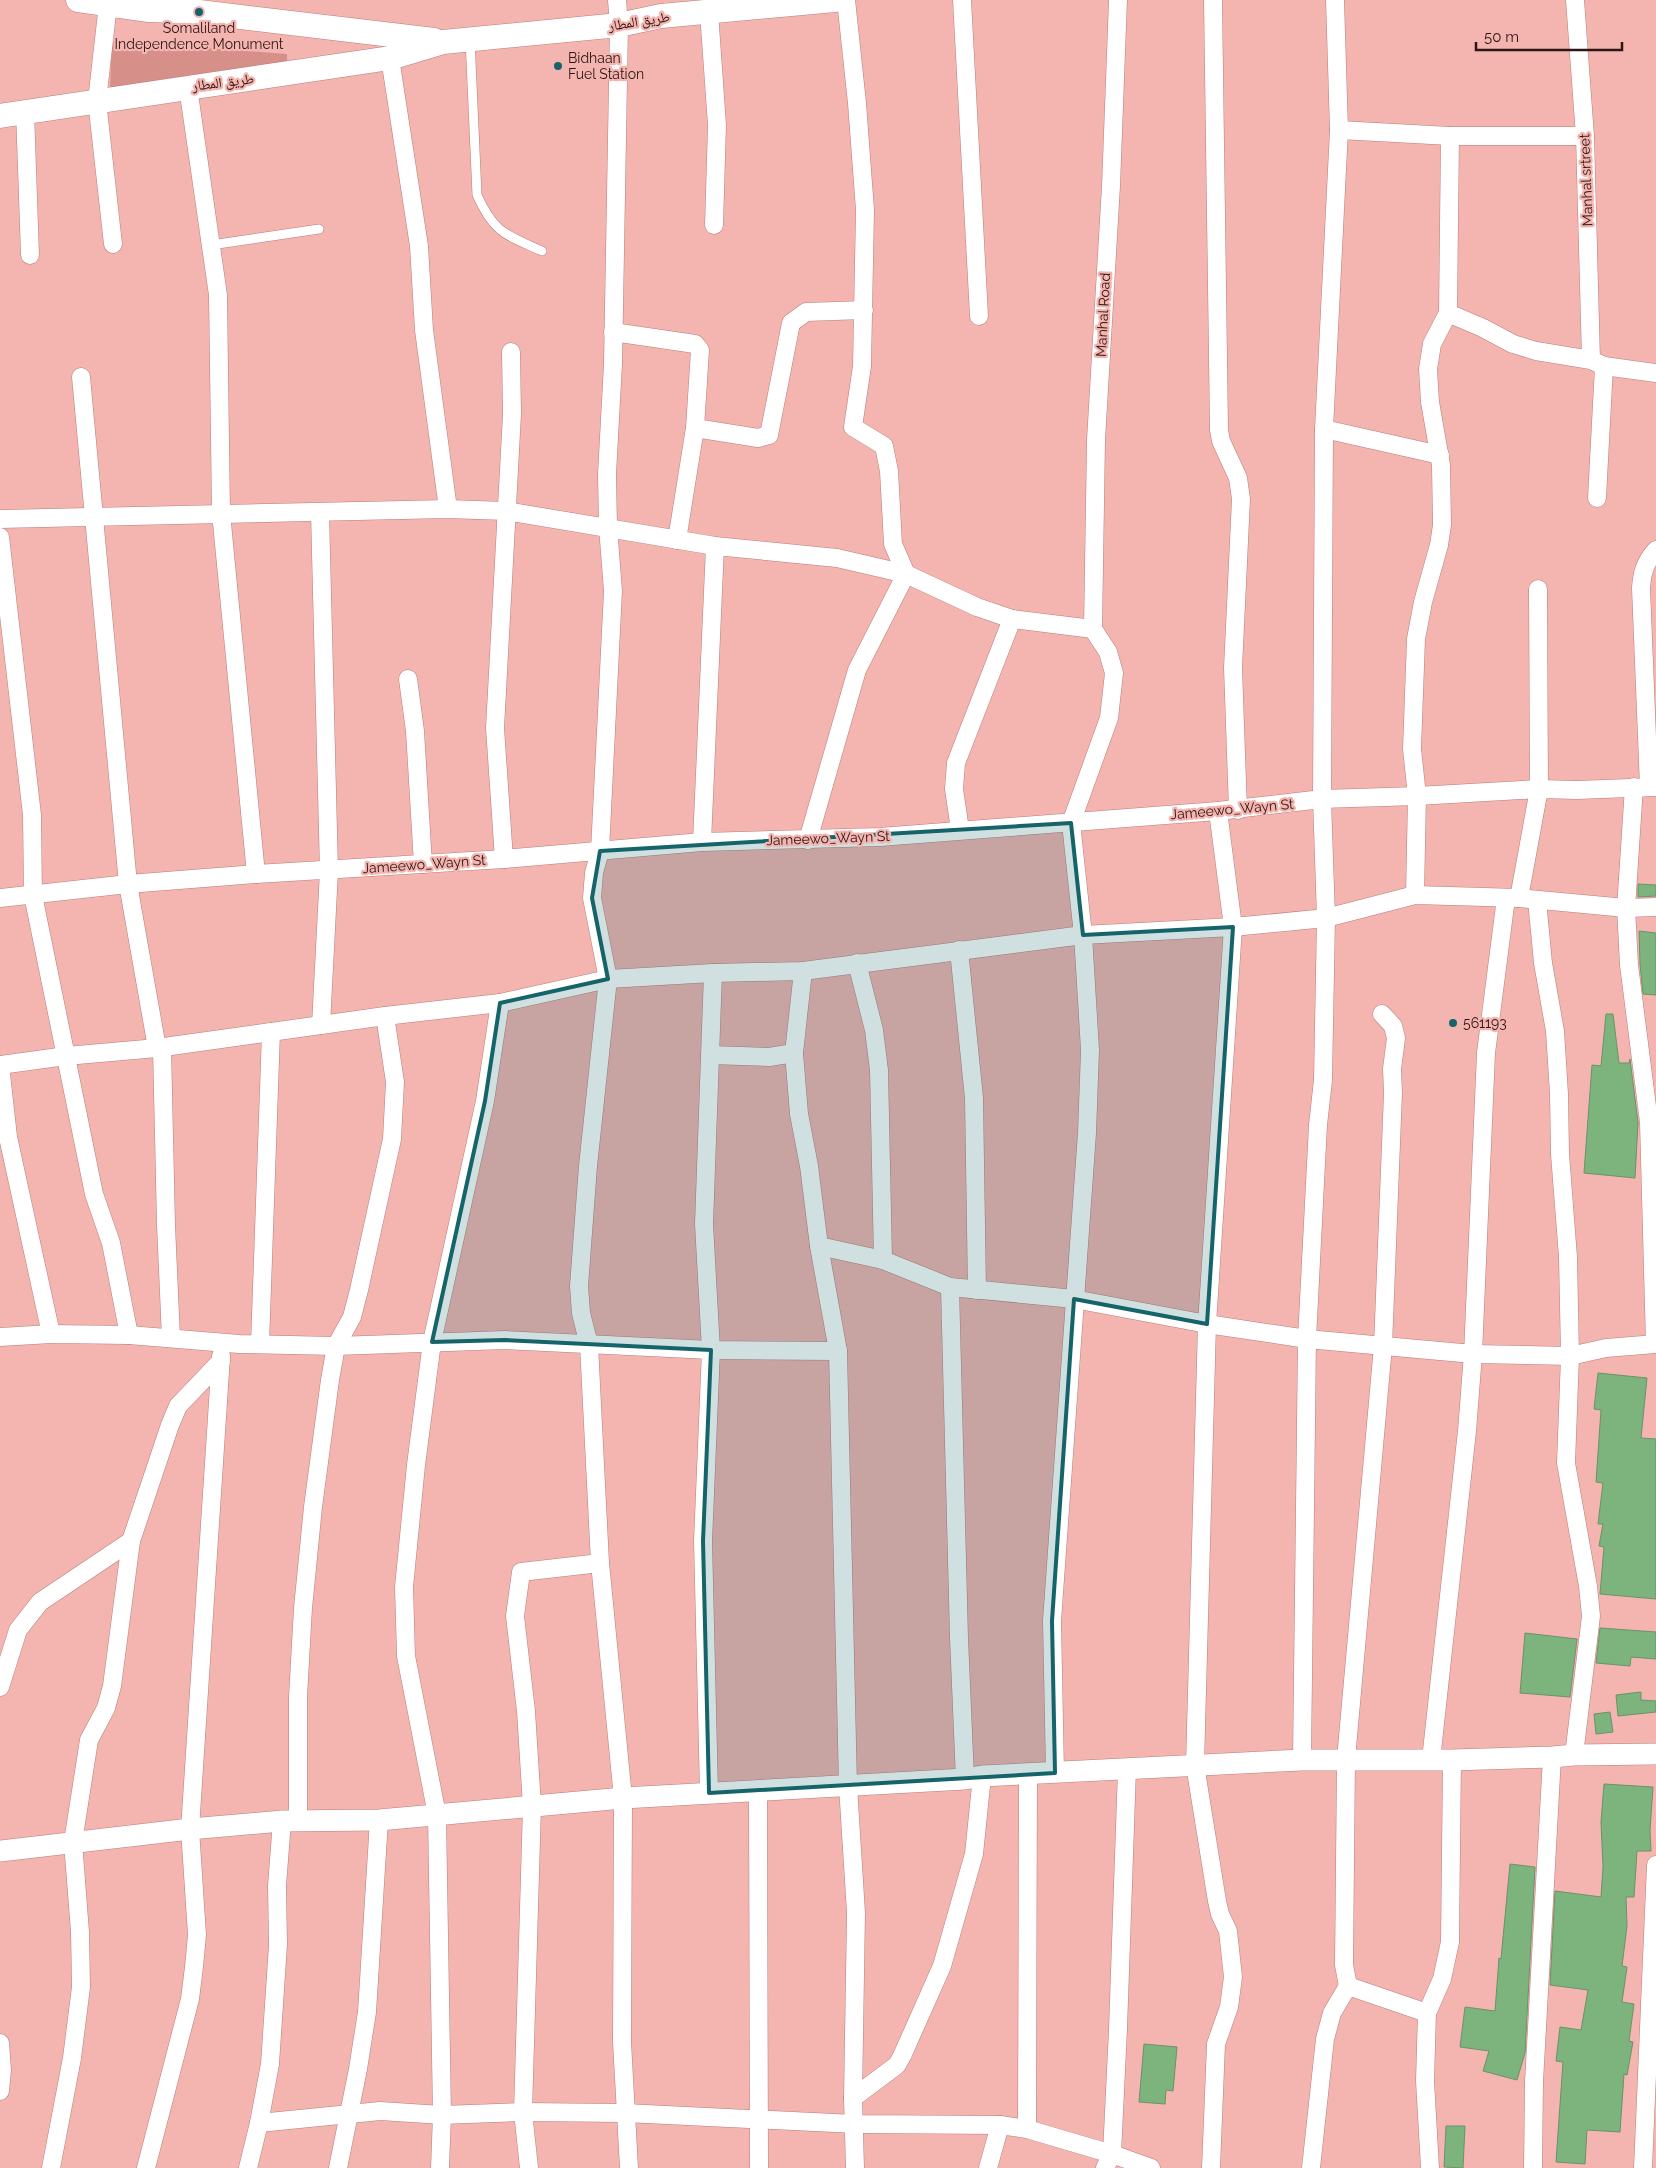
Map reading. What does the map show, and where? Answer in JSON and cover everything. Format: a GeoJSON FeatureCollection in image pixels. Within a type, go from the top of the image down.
{"type":"FeatureCollection","features":[{"type":"Feature","properties":{"kind":"main road","name":"طريق المطار"},"geometry":{"type":"LineString","coordinates":[[78,0],[108,4],[149,5],[443,42]]}},
{"type":"Feature","properties":{"kind":"main road","name":"طريق المطار"},"geometry":{"type":"LineString","coordinates":[[0,116],[390,58],[443,42],[619,25],[661,16],[835,0]]}},
{"type":"Feature","properties":{"kind":"street"},"geometry":{"type":"LineString","coordinates":[[617,0],[619,25],[613,332],[607,474],[608,527],[614,591],[600,850],[594,872],[592,898],[608,979],[588,1166],[578,1286],[581,1313],[589,1345],[600,1562],[623,1798],[622,2042],[629,2168]]}},
{"type":"Feature","properties":{"kind":"street"},"geometry":{"type":"LineString","coordinates":[[846,0],[857,103],[865,210],[862,366],[853,427],[884,446],[889,471],[893,544],[906,574]]}},
{"type":"Feature","properties":{"kind":"street"},"geometry":{"type":"LineString","coordinates":[[962,0],[979,316]]}},
{"type":"Feature","properties":{"kind":"street","name":"Manhal Road"},"geometry":{"type":"LineString","coordinates":[[1093,629],[1096,440],[1111,186],[1118,0]]}},
{"type":"Feature","properties":{"kind":"street"},"geometry":{"type":"LineString","coordinates":[[1213,0],[1219,430],[1221,441],[1238,478],[1240,499],[1233,668],[1238,810]]}},
{"type":"Feature","properties":{"kind":"street"},"geometry":{"type":"LineString","coordinates":[[1302,1760],[1307,1339],[1318,1125],[1323,1080],[1326,918],[1322,799],[1324,429],[1339,130],[1335,0]]}},
{"type":"Feature","properties":{"kind":"street","name":"Manhal srtreet"},"geometry":{"type":"LineString","coordinates":[[1575,0],[1585,136],[1597,363],[1597,498]]}},
{"type":"Feature","properties":{"kind":"street"},"geometry":{"type":"LineString","coordinates":[[108,4],[97,101],[112,244]]}},
{"type":"Feature","properties":{"kind":"street"},"geometry":{"type":"LineString","coordinates":[[709,12],[717,125],[714,225]]}},
{"type":"Feature","properties":{"kind":"street"},"geometry":{"type":"LineString","coordinates":[[390,58],[419,246],[424,330],[448,509]]}},
{"type":"Feature","properties":{"kind":"street"},"geometry":{"type":"LineString","coordinates":[[188,87],[218,295],[221,513],[256,874]]}},
{"type":"Feature","properties":{"kind":"street"},"geometry":{"type":"LineString","coordinates":[[25,111],[30,255]]}},
{"type":"Feature","properties":{"kind":"street"},"geometry":{"type":"LineString","coordinates":[[1339,130],[1450,136],[1585,136]]}},
{"type":"Feature","properties":{"kind":"street"},"geometry":{"type":"LineString","coordinates":[[1415,895],[1417,796],[1412,749],[1416,640],[1423,602],[1439,545],[1442,525],[1440,455],[1430,402],[1428,369],[1432,344],[1448,313],[1450,136]]}},
{"type":"Feature","properties":{"kind":"street"},"geometry":{"type":"LineString","coordinates":[[695,428],[758,438],[769,435],[791,323],[806,312],[864,310]]}},
{"type":"Feature","properties":{"kind":"street"},"geometry":{"type":"LineString","coordinates":[[1448,313],[1483,328],[1513,344],[1536,351],[1656,373]]}},
{"type":"Feature","properties":{"kind":"street"},"geometry":{"type":"LineString","coordinates":[[613,332],[695,344],[700,350],[695,428],[677,540]]}},
{"type":"Feature","properties":{"kind":"street"},"geometry":{"type":"LineString","coordinates":[[504,860],[495,728],[512,414],[510,352]]}},
{"type":"Feature","properties":{"kind":"street"},"geometry":{"type":"LineString","coordinates":[[81,377],[128,884],[160,1047],[171,1338]]}},
{"type":"Feature","properties":{"kind":"street"},"geometry":{"type":"LineString","coordinates":[[1324,429],[1440,455]]}},
{"type":"Feature","properties":{"kind":"street"},"geometry":{"type":"LineString","coordinates":[[0,519],[448,509],[506,511],[716,546],[837,558],[906,574],[977,607],[1012,619],[1093,629],[1108,652],[1114,673],[1109,718],[1071,823],[1083,935],[1090,1050],[1087,1134],[1052,1621],[1055,1773]]}},
{"type":"Feature","properties":{"kind":"street"},"geometry":{"type":"LineString","coordinates":[[320,513],[329,871],[321,1024]]}},
{"type":"Feature","properties":{"kind":"street"},"geometry":{"type":"LineString","coordinates":[[0,537],[32,815],[33,895],[94,1194],[111,1243],[129,1335]]}},
{"type":"Feature","properties":{"kind":"street"},"geometry":{"type":"LineString","coordinates":[[702,842],[716,546]]}},
{"type":"Feature","properties":{"kind":"street"},"geometry":{"type":"LineString","coordinates":[[819,1246],[883,1260],[950,1287],[1074,1299],[1207,1324],[1307,1339],[1473,1354],[1570,1356],[1606,1348],[1655,1344],[1649,1122],[1629,965],[1626,908],[1646,787],[1640,588],[1642,572],[1648,558],[1656,550]]}},
{"type":"Feature","properties":{"kind":"street"},"geometry":{"type":"LineString","coordinates":[[808,840],[856,670],[906,574]]}},
{"type":"Feature","properties":{"kind":"street"},"geometry":{"type":"LineString","coordinates":[[1431,1760],[1452,1576],[1473,1354],[1486,1053],[1521,899],[1539,789],[1538,589]]}},
{"type":"Feature","properties":{"kind":"street"},"geometry":{"type":"LineString","coordinates":[[960,830],[954,789],[956,763],[1012,619]]}},
{"type":"Feature","properties":{"kind":"street"},"geometry":{"type":"LineString","coordinates":[[408,679],[415,732],[423,864]]}},
{"type":"Feature","properties":{"kind":"street","name":"Jameewo_Wayn St"},"geometry":{"type":"LineString","coordinates":[[0,898],[128,884],[256,874],[504,860],[702,842],[808,840],[1071,823],[1238,810],[1322,799],[1539,789],[1577,790],[1646,787]]}},
{"type":"Feature","properties":{"kind":"street"},"geometry":{"type":"LineString","coordinates":[[1211,2168],[1216,2044],[1229,2007],[1234,1977],[1228,1931],[1220,1914],[1217,1901],[1195,1765],[1207,1324],[1233,927],[1218,811]]}},
{"type":"Feature","properties":{"kind":"street"},"geometry":{"type":"LineString","coordinates":[[51,1334],[8,1136],[0,1065],[66,1056],[160,1047],[321,1024],[500,1003],[608,979],[713,972],[803,971],[1083,935],[1233,927],[1326,918],[1415,895],[1521,899],[1626,908],[1656,907]]}},
{"type":"Feature","properties":{"kind":"street"},"geometry":{"type":"LineString","coordinates":[[1521,899],[1543,963],[1555,1031],[1559,1094],[1560,1154],[1568,1257],[1570,1356],[1566,1463],[1588,1586],[1591,1616],[1574,1755]]}},
{"type":"Feature","properties":{"kind":"street"},"geometry":{"type":"LineString","coordinates":[[959,950],[974,1098],[977,1290]]}},
{"type":"Feature","properties":{"kind":"street"},"geometry":{"type":"LineString","coordinates":[[857,963],[874,1030],[880,1070],[883,1260]]}},
{"type":"Feature","properties":{"kind":"street"},"geometry":{"type":"LineString","coordinates":[[803,971],[794,1053],[800,1114],[819,1246],[838,1351],[848,1786],[856,1913],[853,2098],[855,2168]]}},
{"type":"Feature","properties":{"kind":"street"},"geometry":{"type":"LineString","coordinates":[[708,1793],[704,1541],[711,1350],[704,1224],[713,972]]}},
{"type":"Feature","properties":{"kind":"street"},"geometry":{"type":"LineString","coordinates":[[440,2168],[442,2116],[437,1815],[406,1656],[404,1587],[416,1465],[432,1342],[485,1100],[500,1003]]}},
{"type":"Feature","properties":{"kind":"street"},"geometry":{"type":"LineString","coordinates":[[1311,2168],[1325,2039],[1332,2014],[1348,1986],[1344,1965],[1346,1759],[1383,1346],[1393,1093],[1392,1069],[1396,1038],[1393,1026],[1382,1014]]}},
{"type":"Feature","properties":{"kind":"street"},"geometry":{"type":"LineString","coordinates":[[248,2168],[259,2123],[271,2054],[278,1945],[277,1886],[290,1821],[303,1608],[313,1507],[330,1380],[336,1346],[352,1317],[392,1140],[395,1082],[385,1016]]}},
{"type":"Feature","properties":{"kind":"street"},"geometry":{"type":"LineString","coordinates":[[260,1344],[271,1032]]}},
{"type":"Feature","properties":{"kind":"street"},"geometry":{"type":"LineString","coordinates":[[710,1055],[769,1057],[794,1053]]}},
{"type":"Feature","properties":{"kind":"street"},"geometry":{"type":"LineString","coordinates":[[853,2098],[896,2065],[902,2056],[942,1966],[974,1854],[974,1778],[959,1638],[950,1287]]}},
{"type":"Feature","properties":{"kind":"street"},"geometry":{"type":"LineString","coordinates":[[0,1337],[51,1334],[129,1335],[222,1342],[336,1346],[505,1340],[711,1350],[838,1351]]}},
{"type":"Feature","properties":{"kind":"street"},"geometry":{"type":"LineString","coordinates":[[146,2168],[188,2008],[197,1936],[190,1829],[222,1342]]}},
{"type":"Feature","properties":{"kind":"street"},"geometry":{"type":"LineString","coordinates":[[51,2168],[72,2058],[81,1987],[80,1932],[73,1842],[89,1740],[106,1708],[112,1686],[131,1541],[170,1425],[178,1406],[221,1361]]}},
{"type":"Feature","properties":{"kind":"street"},"geometry":{"type":"LineString","coordinates":[[0,1687],[18,1630],[40,1602],[131,1541]]}},
{"type":"Feature","properties":{"kind":"street"},"geometry":{"type":"LineString","coordinates":[[529,2168],[524,2112],[532,1806],[526,1711],[515,1616],[522,1572],[600,1562]]}},
{"type":"Feature","properties":{"kind":"street"},"geometry":{"type":"LineString","coordinates":[[0,1851],[190,1829],[290,1821],[379,1820],[623,1798],[708,1793],[1302,1760],[1452,1760],[1656,1754]]}},
{"type":"Feature","properties":{"kind":"street"},"geometry":{"type":"LineString","coordinates":[[1533,2168],[1534,2082],[1552,1757]]}},
{"type":"Feature","properties":{"kind":"street"},"geometry":{"type":"LineString","coordinates":[[1430,2168],[1425,2081],[1427,2013],[1442,1979],[1450,1942],[1452,1760]]}},
{"type":"Feature","properties":{"kind":"street"},"geometry":{"type":"LineString","coordinates":[[1108,2161],[1118,2029],[1127,1769]]}},
{"type":"Feature","properties":{"kind":"street"},"geometry":{"type":"LineString","coordinates":[[1027,2129],[1028,1775]]}},
{"type":"Feature","properties":{"kind":"street"},"geometry":{"type":"LineString","coordinates":[[758,1791],[759,2168]]}},
{"type":"Feature","properties":{"kind":"street"},"geometry":{"type":"LineString","coordinates":[[338,2168],[358,2069],[367,2012],[379,1820]]}},
{"type":"Feature","properties":{"kind":"street"},"geometry":{"type":"LineString","coordinates":[[1643,2168],[1656,1865]]}},
{"type":"Feature","properties":{"kind":"street"},"geometry":{"type":"LineString","coordinates":[[1348,1986],[1427,2013]]}},
{"type":"Feature","properties":{"kind":"street"},"geometry":{"type":"LineString","coordinates":[[0,2043],[2,2070],[0,2091]]}},
{"type":"Feature","properties":{"kind":"street"},"geometry":{"type":"LineString","coordinates":[[259,2123],[380,2111],[442,2116],[524,2112],[625,2113],[855,2124],[1000,2126],[1027,2129],[1108,2161],[1151,2168]]}},
{"type":"Feature","properties":{"kind":"street"},"geometry":{"type":"LineString","coordinates":[[988,2168],[1000,2126]]}},
{"type":"Feature","properties":{"kind":"lane"},"geometry":{"type":"LineString","coordinates":[[470,39],[477,195],[487,216],[505,234],[542,251]]}},
{"type":"Feature","properties":{"kind":"lane"},"geometry":{"type":"LineString","coordinates":[[211,245],[319,228]]}},
{"type":"Feature","properties":{"kind":"highlighted area"},"geometry":{"type":"Polygon","coordinates":[[[1071,823],[1083,935],[1233,927],[1207,1324],[1074,1299],[1052,1621],[1055,1773],[709,1793],[703,1541],[711,1350],[505,1340],[432,1342],[485,1101],[500,1003],[608,979],[592,898],[600,851],[1071,823]]]}},
{"type":"Feature","properties":{"kind":"shaded area"},"geometry":{"type":"Polygon","coordinates":[[[112,41],[287,54],[287,66],[110,88],[112,41]]]}},
{"type":"Feature","properties":{"kind":"building"},"geometry":{"type":"Polygon","coordinates":[[[1638,884],[1656,885],[1656,896],[1638,897],[1638,884]]]}},
{"type":"Feature","properties":{"kind":"building"},"geometry":{"type":"Polygon","coordinates":[[[1639,931],[1656,933],[1656,995],[1643,994],[1639,931]]]}},
{"type":"Feature","properties":{"kind":"building"},"geometry":{"type":"Polygon","coordinates":[[[1606,1014],[1613,1014],[1619,1063],[1629,1063],[1630,1059],[1638,1123],[1635,1178],[1584,1173],[1592,1065],[1601,1066],[1606,1014]]]}},
{"type":"Feature","properties":{"kind":"building"},"geometry":{"type":"Polygon","coordinates":[[[1598,1373],[1647,1378],[1641,1438],[1656,1439],[1656,1599],[1600,1594],[1604,1547],[1599,1546],[1603,1524],[1598,1524],[1603,1483],[1596,1482],[1601,1410],[1594,1409],[1598,1373]]]}},
{"type":"Feature","properties":{"kind":"building"},"geometry":{"type":"Polygon","coordinates":[[[1600,1628],[1656,1632],[1656,1659],[1631,1657],[1630,1666],[1596,1663],[1600,1628]]]}},
{"type":"Feature","properties":{"kind":"building"},"geometry":{"type":"Polygon","coordinates":[[[1525,1633],[1577,1639],[1570,1697],[1520,1693],[1525,1633]]]}},
{"type":"Feature","properties":{"kind":"building"},"geometry":{"type":"Polygon","coordinates":[[[1641,1692],[1641,1700],[1656,1701],[1656,1712],[1618,1716],[1616,1695],[1641,1692]]]}},
{"type":"Feature","properties":{"kind":"building"},"geometry":{"type":"Polygon","coordinates":[[[1610,1712],[1613,1732],[1596,1734],[1594,1714],[1610,1712]]]}},
{"type":"Feature","properties":{"kind":"building"},"geometry":{"type":"Polygon","coordinates":[[[1604,1784],[1653,1787],[1650,1830],[1651,1851],[1637,1851],[1634,1897],[1626,1897],[1627,1926],[1622,1966],[1627,1967],[1622,2002],[1634,2004],[1629,2041],[1633,2042],[1627,2075],[1624,2074],[1620,2132],[1587,2130],[1585,2164],[1556,2162],[1563,2062],[1556,2061],[1560,2027],[1581,2030],[1588,1990],[1550,1985],[1555,1891],[1601,1897],[1603,1867],[1601,1822],[1604,1784]]]}},
{"type":"Feature","properties":{"kind":"building"},"geometry":{"type":"Polygon","coordinates":[[[1510,1864],[1535,1867],[1525,2053],[1517,2080],[1483,2071],[1489,2051],[1460,2047],[1465,2007],[1495,2011],[1510,1864]]]}},
{"type":"Feature","properties":{"kind":"building"},"geometry":{"type":"Polygon","coordinates":[[[1144,2044],[1177,2047],[1173,2091],[1166,2090],[1165,2104],[1139,2102],[1144,2044]]]}},
{"type":"Feature","properties":{"kind":"building"},"geometry":{"type":"Polygon","coordinates":[[[1446,2126],[1465,2126],[1463,2168],[1444,2167],[1446,2126]]]}},
{"type":"Feature","properties":{"kind":"place","name":"Somaliland Independence Monument"},"geometry":{"type":"Point","coordinates":[199,12]}},
{"type":"Feature","properties":{"kind":"place","name":"Bidhaan Fuel Station"},"geometry":{"type":"Point","coordinates":[558,66]}},
{"type":"Feature","properties":{"kind":"place","name":"561193"},"geometry":{"type":"Point","coordinates":[1453,1023]}}]}
